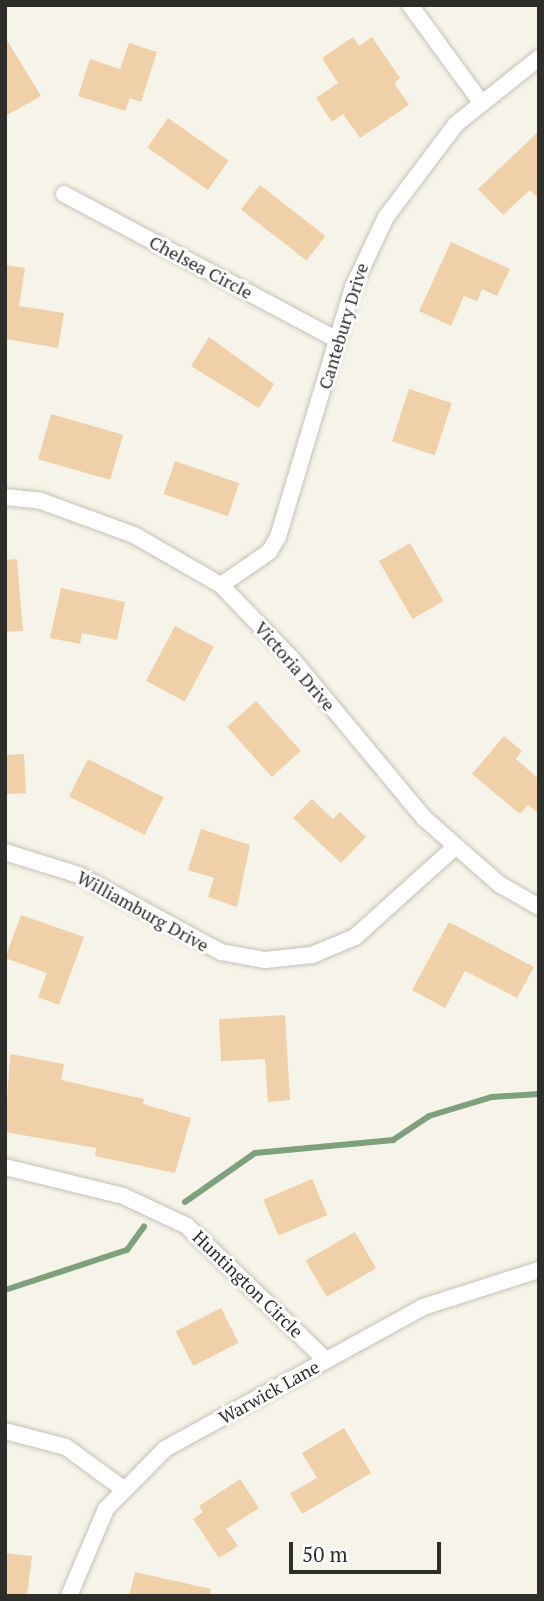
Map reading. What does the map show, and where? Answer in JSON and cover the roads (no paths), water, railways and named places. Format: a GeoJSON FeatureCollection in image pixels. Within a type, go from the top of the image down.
{"type":"FeatureCollection","features":[{"type":"Feature","properties":{"kind":"street"},"geometry":{"type":"LineString","coordinates":[[410,5],[480,101]]}},
{"type":"Feature","properties":{"kind":"street","name":"Cantebury Drive"},"geometry":{"type":"LineString","coordinates":[[220,585],[269,552],[278,537],[337,340],[368,248],[386,217],[431,153],[480,101],[539,58]]}},
{"type":"Feature","properties":{"kind":"street","name":"Chelsea Circle"},"geometry":{"type":"LineString","coordinates":[[64,194],[337,340]]}},
{"type":"Feature","properties":{"kind":"street","name":"Victoria Drive"},"geometry":{"type":"LineString","coordinates":[[5,498],[41,502],[134,535],[220,585],[454,848],[539,907]]}},
{"type":"Feature","properties":{"kind":"street","name":"Williamburg Drive"},"geometry":{"type":"LineString","coordinates":[[5,852],[79,875],[221,953],[265,960],[312,955],[355,937],[454,848]]}},
{"type":"Feature","properties":{"kind":"street","name":"Huntington Circle"},"geometry":{"type":"LineString","coordinates":[[5,1167],[123,1196],[187,1226],[326,1360]]}},
{"type":"Feature","properties":{"kind":"street","name":"Warwick Lane"},"geometry":{"type":"LineString","coordinates":[[69,1596],[93,1528],[122,1489],[165,1449],[443,1298],[539,1270]]}},
{"type":"Feature","properties":{"kind":"street"},"geometry":{"type":"LineString","coordinates":[[5,1431],[66,1447],[122,1489]]}},
{"type":"Feature","properties":{"kind":"waterway"},"geometry":{"type":"LineString","coordinates":[[185,1202],[255,1153],[393,1140],[429,1116],[492,1097],[539,1094]]}},
{"type":"Feature","properties":{"kind":"waterway"},"geometry":{"type":"LineString","coordinates":[[5,1290],[127,1250],[144,1227]]}}]}
